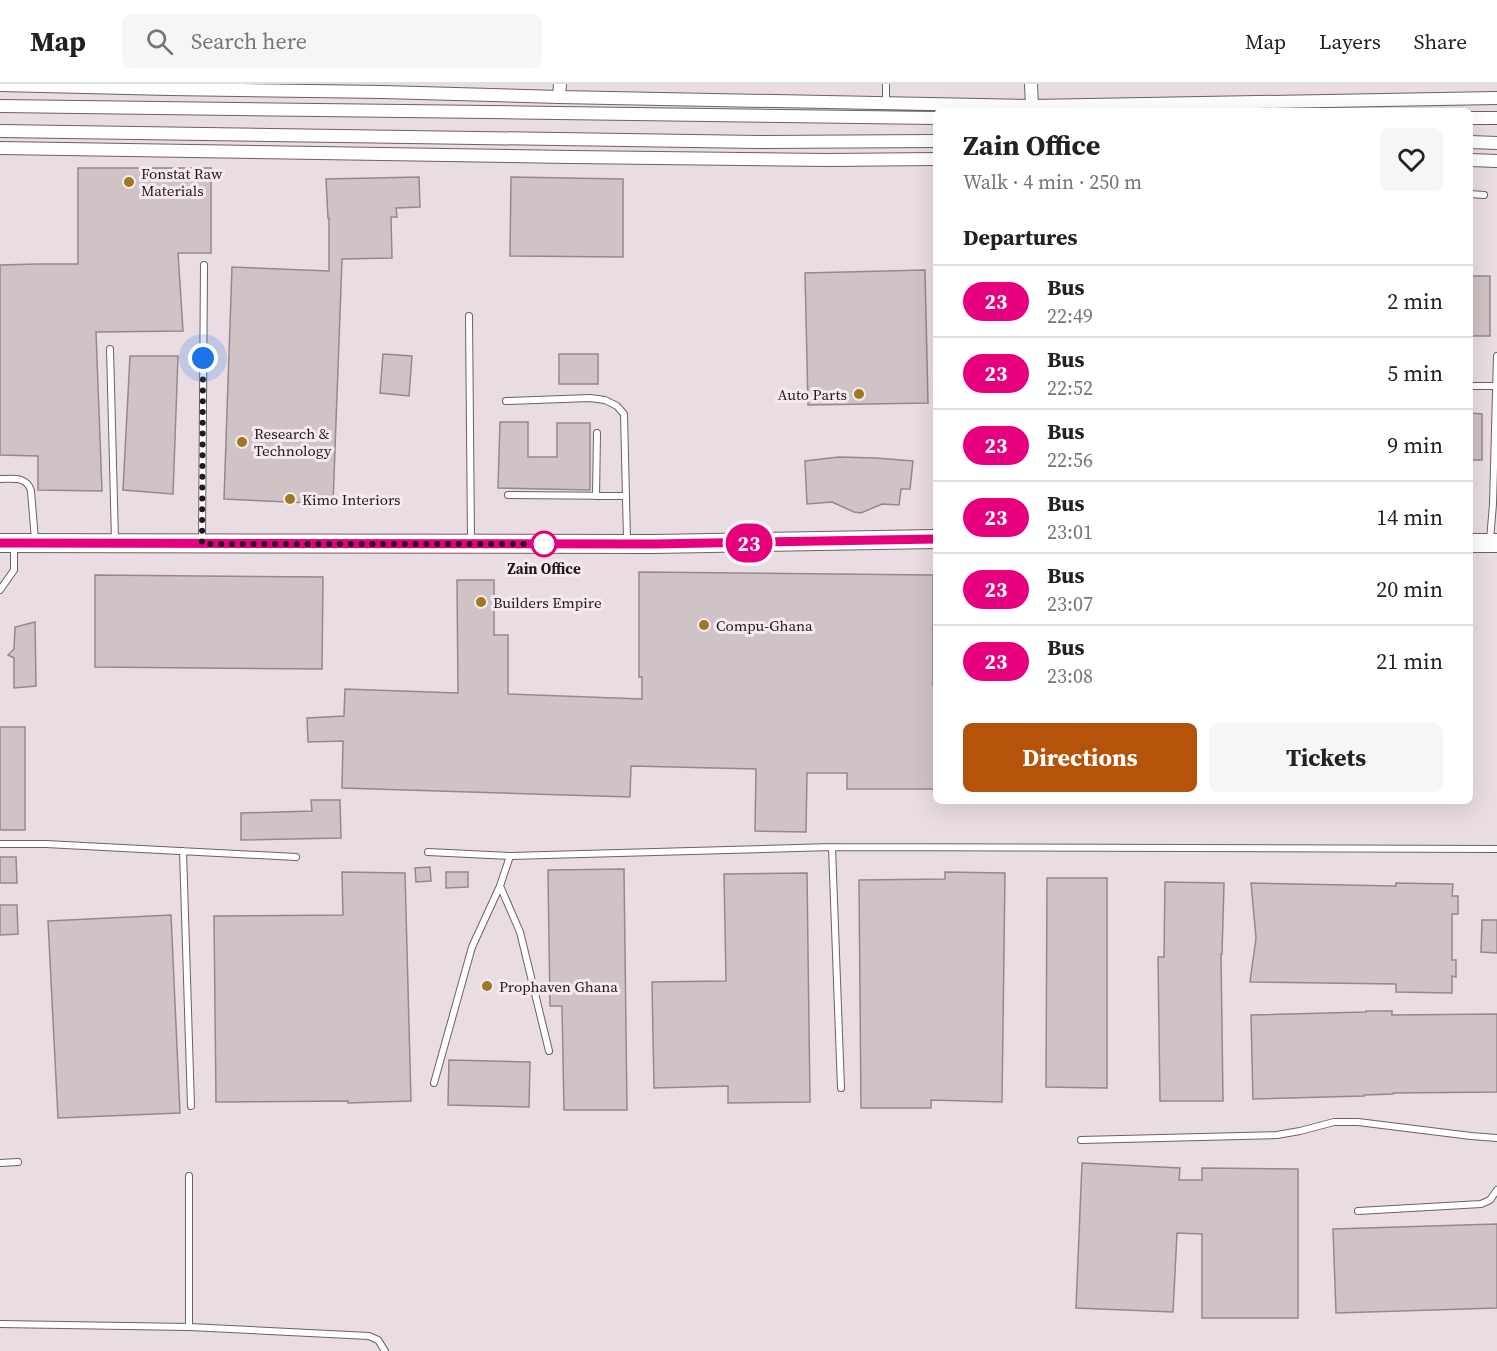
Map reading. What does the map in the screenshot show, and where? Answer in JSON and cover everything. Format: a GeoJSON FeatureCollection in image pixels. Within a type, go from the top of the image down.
{"type":"FeatureCollection","features":[{"type":"Feature","properties":{"kind":"main road"},"geometry":{"type":"LineString","coordinates":[[7,544],[627,544],[933,539]]}},
{"type":"Feature","properties":{"kind":"main road"},"geometry":{"type":"LineString","coordinates":[[1473,543],[1493,543]]}},
{"type":"Feature","properties":{"kind":"street"},"geometry":{"type":"LineString","coordinates":[[559,97],[560,84]]}},
{"type":"Feature","properties":{"kind":"street"},"geometry":{"type":"LineString","coordinates":[[1031,84],[1032,106]]}},
{"type":"Feature","properties":{"kind":"street"},"geometry":{"type":"LineString","coordinates":[[0,85],[382,88],[559,97],[1032,106],[1497,98]]}},
{"type":"Feature","properties":{"kind":"street"},"geometry":{"type":"LineString","coordinates":[[0,106],[933,118]]}},
{"type":"Feature","properties":{"kind":"street"},"geometry":{"type":"LineString","coordinates":[[1473,118],[1497,118]]}},
{"type":"Feature","properties":{"kind":"street"},"geometry":{"type":"LineString","coordinates":[[0,131],[759,141],[933,141]]}},
{"type":"Feature","properties":{"kind":"street"},"geometry":{"type":"LineString","coordinates":[[1473,142],[1497,142]]}},
{"type":"Feature","properties":{"kind":"street"},"geometry":{"type":"LineString","coordinates":[[0,148],[594,157],[933,159]]}},
{"type":"Feature","properties":{"kind":"street"},"geometry":{"type":"LineString","coordinates":[[1473,160],[1497,161]]}},
{"type":"Feature","properties":{"kind":"lane"},"geometry":{"type":"LineString","coordinates":[[886,84],[886,104]]}},
{"type":"Feature","properties":{"kind":"lane"},"geometry":{"type":"LineString","coordinates":[[1473,194],[1484,195]]}},
{"type":"Feature","properties":{"kind":"lane"},"geometry":{"type":"LineString","coordinates":[[202,544],[204,265]]}},
{"type":"Feature","properties":{"kind":"lane"},"geometry":{"type":"LineString","coordinates":[[469,316],[471,544]]}},
{"type":"Feature","properties":{"kind":"lane"},"geometry":{"type":"LineString","coordinates":[[110,349],[115,544]]}},
{"type":"Feature","properties":{"kind":"lane"},"geometry":{"type":"LineString","coordinates":[[1493,543],[1497,356]]}},
{"type":"Feature","properties":{"kind":"lane"},"geometry":{"type":"LineString","coordinates":[[1473,386],[1496,386]]}},
{"type":"Feature","properties":{"kind":"lane"},"geometry":{"type":"LineString","coordinates":[[506,401],[590,398],[605,400],[617,406],[624,414],[627,544]]}},
{"type":"Feature","properties":{"kind":"lane"},"geometry":{"type":"LineString","coordinates":[[596,496],[597,433]]}},
{"type":"Feature","properties":{"kind":"lane"},"geometry":{"type":"LineString","coordinates":[[0,479],[22,479],[30,485],[35,544]]}},
{"type":"Feature","properties":{"kind":"lane"},"geometry":{"type":"LineString","coordinates":[[508,495],[626,496]]}},
{"type":"Feature","properties":{"kind":"lane"},"geometry":{"type":"LineString","coordinates":[[0,590],[14,570],[7,544]]}},
{"type":"Feature","properties":{"kind":"lane"},"geometry":{"type":"LineString","coordinates":[[0,844],[46,844],[296,857]]}},
{"type":"Feature","properties":{"kind":"lane"},"geometry":{"type":"LineString","coordinates":[[428,852],[510,856],[832,847],[1497,849]]}},
{"type":"Feature","properties":{"kind":"lane"},"geometry":{"type":"LineString","coordinates":[[832,847],[841,1088]]}},
{"type":"Feature","properties":{"kind":"lane"},"geometry":{"type":"LineString","coordinates":[[183,851],[191,1106]]}},
{"type":"Feature","properties":{"kind":"lane"},"geometry":{"type":"LineString","coordinates":[[434,1083],[472,947],[500,886],[510,856]]}},
{"type":"Feature","properties":{"kind":"lane"},"geometry":{"type":"LineString","coordinates":[[500,886],[520,932],[549,1051]]}},
{"type":"Feature","properties":{"kind":"lane"},"geometry":{"type":"LineString","coordinates":[[1080,1140],[1277,1135],[1334,1122],[1358,1122],[1497,1138]]}},
{"type":"Feature","properties":{"kind":"lane"},"geometry":{"type":"LineString","coordinates":[[0,1163],[18,1162]]}},
{"type":"Feature","properties":{"kind":"lane"},"geometry":{"type":"LineString","coordinates":[[189,1176],[189,1327]]}},
{"type":"Feature","properties":{"kind":"lane"},"geometry":{"type":"LineString","coordinates":[[1358,1211],[1481,1204],[1490,1200],[1497,1190]]}},
{"type":"Feature","properties":{"kind":"lane"},"geometry":{"type":"LineString","coordinates":[[0,1324],[189,1327],[369,1336],[378,1340],[385,1351]]}},
{"type":"Feature","properties":{"kind":"building"},"geometry":{"type":"Polygon","coordinates":[[[78,168],[211,168],[211,253],[178,253],[183,331],[96,332],[102,491],[38,490],[38,456],[0,455],[0,265],[78,264],[78,168]]]}},
{"type":"Feature","properties":{"kind":"building"},"geometry":{"type":"Polygon","coordinates":[[[419,177],[420,207],[396,208],[397,217],[391,217],[392,258],[342,259],[333,504],[224,499],[232,267],[329,271],[326,179],[419,177]]]}},
{"type":"Feature","properties":{"kind":"building"},"geometry":{"type":"Polygon","coordinates":[[[511,177],[623,179],[623,257],[510,256],[511,177]]]}},
{"type":"Feature","properties":{"kind":"building"},"geometry":{"type":"Polygon","coordinates":[[[925,270],[928,403],[808,405],[805,273],[925,270]]]}},
{"type":"Feature","properties":{"kind":"building"},"geometry":{"type":"Polygon","coordinates":[[[1473,276],[1490,276],[1490,336],[1473,336],[1473,276]]]}},
{"type":"Feature","properties":{"kind":"building"},"geometry":{"type":"Polygon","coordinates":[[[383,354],[412,356],[409,396],[380,393],[383,354]]]}},
{"type":"Feature","properties":{"kind":"building"},"geometry":{"type":"Polygon","coordinates":[[[559,354],[598,354],[598,384],[559,384],[559,354]]]}},
{"type":"Feature","properties":{"kind":"building"},"geometry":{"type":"Polygon","coordinates":[[[130,356],[178,356],[173,494],[123,490],[130,356]]]}},
{"type":"Feature","properties":{"kind":"building"},"geometry":{"type":"Polygon","coordinates":[[[1473,413],[1482,414],[1482,460],[1473,460],[1473,413]]]}},
{"type":"Feature","properties":{"kind":"building"},"geometry":{"type":"Polygon","coordinates":[[[500,422],[528,422],[528,457],[557,457],[557,423],[590,423],[590,490],[498,488],[500,422]]]}},
{"type":"Feature","properties":{"kind":"building"},"geometry":{"type":"Polygon","coordinates":[[[839,457],[913,461],[910,489],[901,489],[899,505],[882,504],[861,513],[832,502],[807,504],[805,461],[839,457]]]}},
{"type":"Feature","properties":{"kind":"building"},"geometry":{"type":"Polygon","coordinates":[[[639,572],[933,575],[933,789],[847,789],[847,773],[807,773],[806,832],[755,831],[756,769],[631,766],[630,797],[342,788],[343,741],[308,742],[307,718],[344,716],[345,689],[458,693],[457,580],[494,580],[494,635],[508,635],[508,694],[642,699],[642,677],[639,677],[639,572]]]}},
{"type":"Feature","properties":{"kind":"building"},"geometry":{"type":"Polygon","coordinates":[[[95,575],[323,577],[322,669],[95,667],[95,575]]]}},
{"type":"Feature","properties":{"kind":"building"},"geometry":{"type":"Polygon","coordinates":[[[35,622],[36,686],[14,688],[14,658],[8,655],[14,649],[15,627],[35,622]]]}},
{"type":"Feature","properties":{"kind":"building"},"geometry":{"type":"Polygon","coordinates":[[[0,727],[25,727],[25,830],[0,830],[0,727]]]}},
{"type":"Feature","properties":{"kind":"building"},"geometry":{"type":"Polygon","coordinates":[[[311,800],[340,800],[341,838],[241,840],[241,813],[312,811],[311,800]]]}},
{"type":"Feature","properties":{"kind":"building"},"geometry":{"type":"Polygon","coordinates":[[[0,857],[16,857],[17,883],[0,883],[0,857]]]}},
{"type":"Feature","properties":{"kind":"building"},"geometry":{"type":"Polygon","coordinates":[[[430,867],[431,881],[416,882],[415,868],[430,867]]]}},
{"type":"Feature","properties":{"kind":"building"},"geometry":{"type":"Polygon","coordinates":[[[624,869],[627,1110],[564,1110],[562,1006],[550,1006],[548,870],[624,869]]]}},
{"type":"Feature","properties":{"kind":"building"},"geometry":{"type":"Polygon","coordinates":[[[342,872],[405,873],[411,1101],[216,1102],[214,916],[343,915],[342,872]]]}},
{"type":"Feature","properties":{"kind":"building"},"geometry":{"type":"Polygon","coordinates":[[[446,872],[468,872],[468,887],[446,888],[446,872]]]}},
{"type":"Feature","properties":{"kind":"building"},"geometry":{"type":"Polygon","coordinates":[[[945,872],[1005,873],[1002,1102],[931,1100],[931,1108],[861,1108],[859,880],[945,879],[945,872]]]}},
{"type":"Feature","properties":{"kind":"building"},"geometry":{"type":"Polygon","coordinates":[[[807,873],[810,1102],[728,1103],[728,1086],[654,1088],[652,982],[726,981],[724,874],[807,873]]]}},
{"type":"Feature","properties":{"kind":"building"},"geometry":{"type":"Polygon","coordinates":[[[1047,878],[1107,878],[1107,1088],[1046,1087],[1047,878]]]}},
{"type":"Feature","properties":{"kind":"building"},"geometry":{"type":"Polygon","coordinates":[[[1165,882],[1224,883],[1221,954],[1223,1101],[1160,1101],[1158,957],[1164,957],[1165,882]]]}},
{"type":"Feature","properties":{"kind":"building"},"geometry":{"type":"Polygon","coordinates":[[[1251,883],[1396,886],[1396,883],[1453,884],[1452,896],[1458,896],[1458,914],[1452,914],[1452,960],[1456,960],[1456,977],[1452,976],[1452,993],[1396,992],[1396,984],[1250,982],[1256,938],[1251,883]]]}},
{"type":"Feature","properties":{"kind":"building"},"geometry":{"type":"Polygon","coordinates":[[[0,905],[17,905],[18,934],[0,935],[0,905]]]}},
{"type":"Feature","properties":{"kind":"building"},"geometry":{"type":"Polygon","coordinates":[[[171,915],[180,1113],[58,1118],[48,921],[171,915]]]}},
{"type":"Feature","properties":{"kind":"building"},"geometry":{"type":"Polygon","coordinates":[[[1482,920],[1497,920],[1497,953],[1481,952],[1482,920]]]}},
{"type":"Feature","properties":{"kind":"building"},"geometry":{"type":"Polygon","coordinates":[[[1392,1011],[1392,1015],[1497,1014],[1497,1092],[1393,1093],[1253,1099],[1251,1015],[1392,1011]]]}},
{"type":"Feature","properties":{"kind":"building"},"geometry":{"type":"Polygon","coordinates":[[[449,1060],[530,1062],[529,1107],[448,1105],[449,1060]]]}},
{"type":"Feature","properties":{"kind":"building"},"geometry":{"type":"Polygon","coordinates":[[[1082,1163],[1180,1168],[1179,1180],[1202,1180],[1202,1168],[1298,1169],[1298,1318],[1202,1318],[1202,1234],[1177,1233],[1173,1312],[1076,1308],[1082,1163]]]}},
{"type":"Feature","properties":{"kind":"building"},"geometry":{"type":"Polygon","coordinates":[[[1497,1224],[1497,1308],[1336,1313],[1333,1229],[1497,1224]]]}},
{"type":"Feature","properties":{"kind":"bus line","name":"23"},"geometry":{"type":"LineString","coordinates":[[0,543],[654,544],[933,539]]}},
{"type":"Feature","properties":{"kind":"place","name":"Fonstat Raw Materials"},"geometry":{"type":"Point","coordinates":[129,182]}},
{"type":"Feature","properties":{"kind":"place","name":"Auto Parts"},"geometry":{"type":"Point","coordinates":[859,394]}},
{"type":"Feature","properties":{"kind":"place","name":"Research & Technology"},"geometry":{"type":"Point","coordinates":[242,442]}},
{"type":"Feature","properties":{"kind":"place","name":"Kimo Interiors"},"geometry":{"type":"Point","coordinates":[290,499]}},
{"type":"Feature","properties":{"kind":"place","name":"Zain Office"},"geometry":{"type":"Point","coordinates":[544,544]}},
{"type":"Feature","properties":{"kind":"place","name":"Builders Empire"},"geometry":{"type":"Point","coordinates":[481,602]}},
{"type":"Feature","properties":{"kind":"place","name":"Compu-Ghana"},"geometry":{"type":"Point","coordinates":[704,625]}},
{"type":"Feature","properties":{"kind":"place","name":"Prophaven Ghana"},"geometry":{"type":"Point","coordinates":[487,986]}},
{"type":"Feature","properties":{"kind":"route"},"geometry":{"type":"LineString","coordinates":[[203,358],[202,544],[544,544]]}}]}
